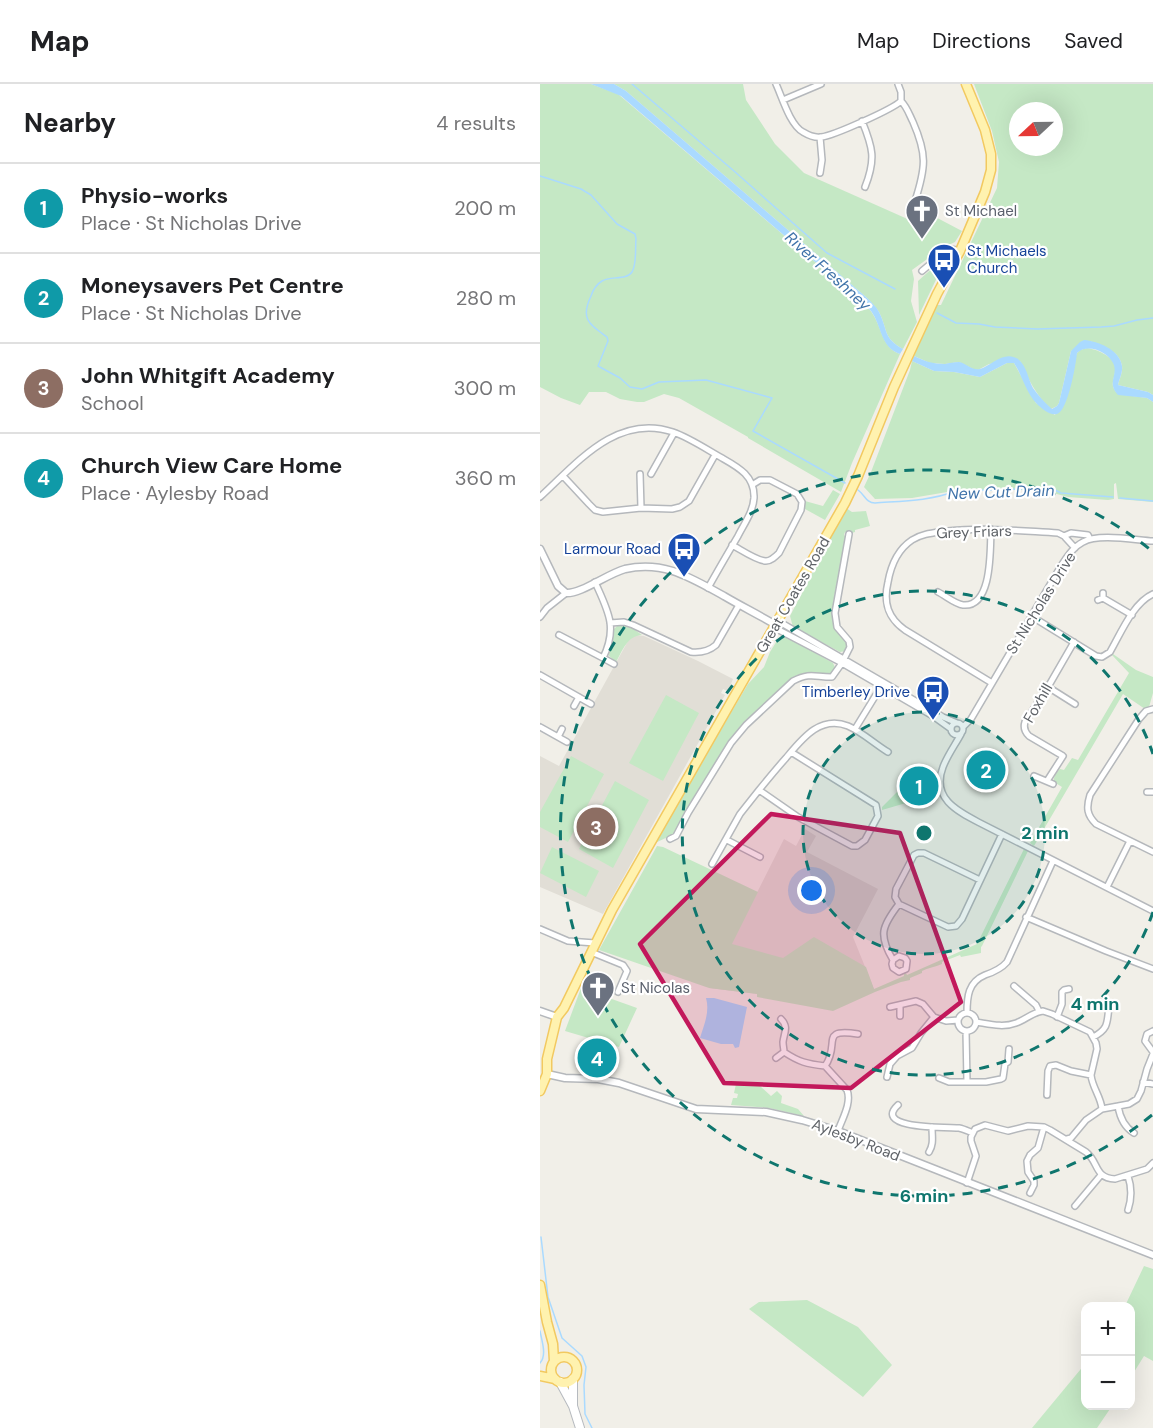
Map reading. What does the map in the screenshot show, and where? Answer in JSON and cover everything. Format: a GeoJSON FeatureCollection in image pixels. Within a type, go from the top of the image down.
{"type":"FeatureCollection","features":[{"type":"Feature","properties":{"kind":"main road","name":"Great Coates Road"},"geometry":{"type":"LineString","coordinates":[[540,1091],[547,1074],[547,1059],[557,1017],[564,1008],[617,900],[850,493],[906,362],[937,294],[960,251],[985,192],[991,170],[991,154],[966,84]]}},
{"type":"Feature","properties":{"kind":"main road"},"geometry":{"type":"LineString","coordinates":[[540,1285],[554,1344],[551,1373],[573,1406],[580,1428]]}},
{"type":"Feature","properties":{"kind":"main road"},"geometry":{"type":"LineString","coordinates":[[554,1344],[576,1367],[573,1379],[573,1406]]}},
{"type":"Feature","properties":{"kind":"main road"},"geometry":{"type":"LineString","coordinates":[[540,1375],[559,1358],[566,1358]]}},
{"type":"Feature","properties":{"kind":"main road"},"geometry":{"type":"LineString","coordinates":[[540,1375],[566,1383],[573,1379]]}},
{"type":"Feature","properties":{"kind":"street"},"geometry":{"type":"LineString","coordinates":[[776,84],[797,128],[802,132],[820,137],[862,122],[894,107],[901,101]]}},
{"type":"Feature","properties":{"kind":"street"},"geometry":{"type":"LineString","coordinates":[[783,100],[822,84]]}},
{"type":"Feature","properties":{"kind":"street"},"geometry":{"type":"LineString","coordinates":[[898,84],[901,101],[906,106],[923,150],[924,170],[915,201]]}},
{"type":"Feature","properties":{"kind":"street"},"geometry":{"type":"LineString","coordinates":[[862,122],[872,154],[865,187]]}},
{"type":"Feature","properties":{"kind":"street"},"geometry":{"type":"LineString","coordinates":[[820,137],[822,160],[820,173]]}},
{"type":"Feature","properties":{"kind":"street"},"geometry":{"type":"LineString","coordinates":[[922,271],[951,249],[960,251]]}},
{"type":"Feature","properties":{"kind":"street"},"geometry":{"type":"LineString","coordinates":[[540,497],[601,442],[621,432],[643,428],[658,429],[674,433],[715,454],[743,471],[752,484],[754,497],[752,509],[708,588]]}},
{"type":"Feature","properties":{"kind":"street"},"geometry":{"type":"LineString","coordinates":[[651,474],[674,433]]}},
{"type":"Feature","properties":{"kind":"street"},"geometry":{"type":"LineString","coordinates":[[563,476],[596,510],[607,513],[641,508],[672,509],[683,506],[692,497],[715,454]]}},
{"type":"Feature","properties":{"kind":"street"},"geometry":{"type":"LineString","coordinates":[[640,474],[641,508]]}},
{"type":"Feature","properties":{"kind":"street"},"geometry":{"type":"LineString","coordinates":[[732,545],[760,560],[773,559],[779,553],[801,510],[802,502],[797,494],[770,480],[760,480],[752,484]]}},
{"type":"Feature","properties":{"kind":"street"},"geometry":{"type":"LineString","coordinates":[[937,592],[964,605],[979,599],[987,581],[991,529]]}},
{"type":"Feature","properties":{"kind":"street","name":"Grey Friars"},"geometry":{"type":"LineString","coordinates":[[992,683],[900,626],[891,617],[885,600],[886,591],[893,562],[901,550],[919,536],[963,530],[991,529],[1058,533],[1065,536],[1071,533],[1088,535],[1090,539]]}},
{"type":"Feature","properties":{"kind":"street"},"geometry":{"type":"LineString","coordinates":[[670,839],[676,836],[730,743],[746,725],[793,681],[815,675],[832,677],[836,673],[850,646],[849,641],[837,627],[835,613],[849,534]]}},
{"type":"Feature","properties":{"kind":"street"},"geometry":{"type":"LineString","coordinates":[[1065,536],[1075,548]]}},
{"type":"Feature","properties":{"kind":"street","name":"St Nicholas Drive"},"geometry":{"type":"LineString","coordinates":[[963,727],[971,719],[1031,616],[1067,557],[1075,548],[1090,539],[1153,541]]}},
{"type":"Feature","properties":{"kind":"street"},"geometry":{"type":"LineString","coordinates":[[540,549],[558,586],[566,593]]}},
{"type":"Feature","properties":{"kind":"street"},"geometry":{"type":"LineString","coordinates":[[540,617],[547,608],[566,593],[576,592],[626,569],[653,567],[669,569],[683,574],[843,661],[944,723],[956,735],[961,734]]}},
{"type":"Feature","properties":{"kind":"street"},"geometry":{"type":"LineString","coordinates":[[595,582],[610,623],[610,641],[603,658]]}},
{"type":"Feature","properties":{"kind":"street"},"geometry":{"type":"LineString","coordinates":[[1031,616],[1096,656],[1105,656],[1110,652],[1142,600],[1153,594]]}},
{"type":"Feature","properties":{"kind":"street"},"geometry":{"type":"LineString","coordinates":[[1101,597],[1132,615]]}},
{"type":"Feature","properties":{"kind":"street"},"geometry":{"type":"LineString","coordinates":[[610,623],[624,622],[633,625],[697,653],[716,645],[739,605]]}},
{"type":"Feature","properties":{"kind":"street"},"geometry":{"type":"LineString","coordinates":[[559,635],[614,664]]}},
{"type":"Feature","properties":{"kind":"street","name":"Foxhill"},"geometry":{"type":"LineString","coordinates":[[1047,781],[1063,756],[1026,734],[1024,726],[1074,642]]}},
{"type":"Feature","properties":{"kind":"street"},"geometry":{"type":"LineString","coordinates":[[540,675],[591,704]]}},
{"type":"Feature","properties":{"kind":"street"},"geometry":{"type":"LineString","coordinates":[[882,685],[963,727],[941,775],[941,789],[946,800],[957,811],[1153,911]]}},
{"type":"Feature","properties":{"kind":"street"},"geometry":{"type":"LineString","coordinates":[[855,729],[882,685]]}},
{"type":"Feature","properties":{"kind":"street"},"geometry":{"type":"LineString","coordinates":[[1048,687],[1077,705]]}},
{"type":"Feature","properties":{"kind":"street"},"geometry":{"type":"LineString","coordinates":[[574,706],[579,697]]}},
{"type":"Feature","properties":{"kind":"street"},"geometry":{"type":"LineString","coordinates":[[1153,709],[1146,711],[1139,720],[1090,795],[1087,804],[1091,819],[1096,824],[1153,852]]}},
{"type":"Feature","properties":{"kind":"street"},"geometry":{"type":"LineString","coordinates":[[953,749],[952,730],[953,725],[957,723]]}},
{"type":"Feature","properties":{"kind":"street"},"geometry":{"type":"LineString","coordinates":[[712,864],[740,814],[808,733],[820,726],[840,724],[855,729],[888,752]]}},
{"type":"Feature","properties":{"kind":"street"},"geometry":{"type":"LineString","coordinates":[[540,727],[567,742]]}},
{"type":"Feature","properties":{"kind":"street"},"geometry":{"type":"LineString","coordinates":[[558,737],[562,729]]}},
{"type":"Feature","properties":{"kind":"street"},"geometry":{"type":"LineString","coordinates":[[759,790],[798,817],[852,846],[857,846],[865,840],[878,816],[876,806],[791,752]]}},
{"type":"Feature","properties":{"kind":"street"},"geometry":{"type":"LineString","coordinates":[[1034,776],[1053,784]]}},
{"type":"Feature","properties":{"kind":"street"},"geometry":{"type":"LineString","coordinates":[[980,880],[924,853],[918,853],[912,857],[896,889],[895,897],[899,904],[948,927],[956,926],[962,919],[1002,834]]}},
{"type":"Feature","properties":{"kind":"street"},"geometry":{"type":"LineString","coordinates":[[727,840],[760,857]]}},
{"type":"Feature","properties":{"kind":"street"},"geometry":{"type":"LineString","coordinates":[[1107,887],[1130,841]]}},
{"type":"Feature","properties":{"kind":"street"},"geometry":{"type":"LineString","coordinates":[[967,1013],[971,987],[980,978],[1005,965],[1009,959],[1053,861]]}},
{"type":"Feature","properties":{"kind":"street"},"geometry":{"type":"LineString","coordinates":[[893,960],[883,936],[886,925],[899,904]]}},
{"type":"Feature","properties":{"kind":"street"},"geometry":{"type":"LineString","coordinates":[[1026,917],[1153,969]]}},
{"type":"Feature","properties":{"kind":"street"},"geometry":{"type":"LineString","coordinates":[[540,929],[568,941],[596,943]]}},
{"type":"Feature","properties":{"kind":"street"},"geometry":{"type":"LineString","coordinates":[[591,952],[623,965],[627,971],[618,992]]}},
{"type":"Feature","properties":{"kind":"street"},"geometry":{"type":"LineString","coordinates":[[1014,986],[1036,1005],[1039,1011]]}},
{"type":"Feature","properties":{"kind":"street"},"geometry":{"type":"LineString","coordinates":[[1057,1017],[1062,1004],[1062,992],[1069,989]]}},
{"type":"Feature","properties":{"kind":"street"},"geometry":{"type":"LineString","coordinates":[[890,1007],[912,1001],[920,1002],[934,1017],[946,1021],[958,1020],[967,1013]]}},
{"type":"Feature","properties":{"kind":"street"},"geometry":{"type":"LineString","coordinates":[[900,1005],[900,1016]]}},
{"type":"Feature","properties":{"kind":"street"},"geometry":{"type":"LineString","coordinates":[[1094,1037],[1105,1029],[1109,1006]]}},
{"type":"Feature","properties":{"kind":"street"},"geometry":{"type":"LineString","coordinates":[[540,1011],[557,1017]]}},
{"type":"Feature","properties":{"kind":"street"},"geometry":{"type":"LineString","coordinates":[[976,1022],[1008,1025],[1039,1011],[1047,1012],[1086,1029],[1094,1037],[1097,1049],[1091,1075],[1092,1084],[1102,1109]]}},
{"type":"Feature","properties":{"kind":"street"},"geometry":{"type":"LineString","coordinates":[[958,1020],[961,1029],[966,1031],[974,1028],[976,1022],[973,1016],[967,1013]]}},
{"type":"Feature","properties":{"kind":"street"},"geometry":{"type":"LineString","coordinates":[[887,1077],[890,1064],[897,1056],[912,1048],[934,1017]]}},
{"type":"Feature","properties":{"kind":"street"},"geometry":{"type":"LineString","coordinates":[[781,1019],[786,1030],[783,1042],[784,1052]]}},
{"type":"Feature","properties":{"kind":"street"},"geometry":{"type":"LineString","coordinates":[[966,1031],[967,1082]]}},
{"type":"Feature","properties":{"kind":"street"},"geometry":{"type":"LineString","coordinates":[[1065,1138],[1071,1138],[1086,1120],[1102,1109],[1129,1104],[1137,1099],[1153,1053],[1145,1041],[1147,1034],[1153,1031]]}},
{"type":"Feature","properties":{"kind":"street"},"geometry":{"type":"LineString","coordinates":[[825,1066],[830,1058],[834,1035],[838,1032],[858,1034]]}},
{"type":"Feature","properties":{"kind":"street"},"geometry":{"type":"LineString","coordinates":[[1008,1049],[1008,1062],[1004,1068],[1003,1078],[1008,1084]]}},
{"type":"Feature","properties":{"kind":"street"},"geometry":{"type":"LineString","coordinates":[[776,1058],[784,1052]]}},
{"type":"Feature","properties":{"kind":"street"},"geometry":{"type":"LineString","coordinates":[[784,1052],[801,1062],[825,1066],[842,1083],[849,1094],[849,1101],[838,1131]]}},
{"type":"Feature","properties":{"kind":"street"},"geometry":{"type":"LineString","coordinates":[[1047,1095],[1050,1066],[1056,1065],[1091,1075]]}},
{"type":"Feature","properties":{"kind":"street","name":"Aylesby Road"},"geometry":{"type":"LineString","coordinates":[[547,1074],[619,1083],[696,1109],[766,1112],[808,1121],[1153,1255]]}},
{"type":"Feature","properties":{"kind":"street"},"geometry":{"type":"LineString","coordinates":[[939,1078],[949,1082],[994,1081],[1003,1078]]}},
{"type":"Feature","properties":{"kind":"street"},"geometry":{"type":"LineString","coordinates":[[1143,1082],[1153,1084]]}},
{"type":"Feature","properties":{"kind":"street"},"geometry":{"type":"LineString","coordinates":[[898,1105],[894,1112],[895,1118],[900,1122],[958,1128],[973,1133]]}},
{"type":"Feature","properties":{"kind":"street"},"geometry":{"type":"LineString","coordinates":[[1118,1106],[1125,1125],[1134,1133]]}},
{"type":"Feature","properties":{"kind":"street"},"geometry":{"type":"LineString","coordinates":[[967,1183],[976,1156],[971,1141],[973,1133],[978,1127],[985,1125],[1008,1131],[1028,1126],[1044,1127],[1090,1155],[1101,1175],[1111,1179],[1147,1169],[1153,1163]]}},
{"type":"Feature","properties":{"kind":"street"},"geometry":{"type":"LineString","coordinates":[[929,1152],[933,1142],[932,1127]]}},
{"type":"Feature","properties":{"kind":"street"},"geometry":{"type":"LineString","coordinates":[[1030,1193],[1034,1181],[1028,1172],[1028,1161],[1030,1155],[1040,1146],[1044,1127]]}},
{"type":"Feature","properties":{"kind":"street"},"geometry":{"type":"LineString","coordinates":[[1075,1206],[1101,1175]]}},
{"type":"Feature","properties":{"kind":"street"},"geometry":{"type":"LineString","coordinates":[[1128,1176],[1132,1193],[1128,1210]]}},
{"type":"Feature","properties":{"kind":"street"},"geometry":{"type":"LineString","coordinates":[[1074,1194],[1081,1199]]}},
{"type":"Feature","properties":{"kind":"highlighted area"},"geometry":{"type":"Polygon","coordinates":[[[771,814],[900,833],[961,1002],[851,1088],[724,1083],[640,944],[771,814]]]}},
{"type":"Feature","properties":{"kind":"shaded area"},"geometry":{"type":"Polygon","coordinates":[[[636,635],[644,636],[733,679],[728,691],[723,689],[721,693],[725,695],[603,914],[540,887],[540,756],[559,766],[628,641],[636,635]]]}},
{"type":"Feature","properties":{"kind":"shaded area"},"geometry":{"type":"Polygon","coordinates":[[[805,829],[816,836],[807,852],[878,889],[853,937],[874,989],[758,994],[709,988],[784,839],[796,846],[805,829]]]}},
{"type":"Feature","properties":{"kind":"green space"},"geometry":{"type":"Polygon","coordinates":[[[540,84],[591,84],[618,94],[869,309],[889,346],[900,354],[841,492],[679,398],[664,394],[644,402],[637,402],[620,399],[606,392],[589,392],[580,405],[540,387],[540,84]]]}},
{"type":"Feature","properties":{"kind":"green space"},"geometry":{"type":"Polygon","coordinates":[[[614,84],[743,84],[746,100],[775,144],[804,173],[912,221],[924,211],[962,231],[955,242],[944,247],[912,270],[914,279],[911,301],[917,322],[903,349],[889,337],[879,312],[866,297],[626,91],[614,84]]]}},
{"type":"Feature","properties":{"kind":"green space"},"geometry":{"type":"Polygon","coordinates":[[[974,84],[1153,84],[1153,395],[1118,385],[1122,368],[1118,356],[1105,347],[1089,341],[1071,351],[1059,403],[1051,409],[1037,393],[1020,361],[989,364],[978,370],[959,362],[930,363],[914,356],[937,305],[941,305],[997,188],[999,162],[992,131],[974,84]]]}},
{"type":"Feature","properties":{"kind":"green space"},"geometry":{"type":"Polygon","coordinates":[[[947,257],[919,315],[918,281],[947,257]]]}},
{"type":"Feature","properties":{"kind":"green space"},"geometry":{"type":"Polygon","coordinates":[[[1087,348],[1104,354],[1114,362],[1113,387],[1118,394],[1147,398],[1153,402],[1153,502],[1118,499],[1116,483],[1114,484],[1114,499],[1108,500],[1068,497],[1042,490],[959,490],[912,498],[875,499],[864,487],[912,361],[934,371],[980,377],[1007,363],[1014,363],[1036,403],[1055,415],[1077,353],[1087,348]]]}},
{"type":"Feature","properties":{"kind":"green space"},"geometry":{"type":"Polygon","coordinates":[[[833,490],[840,494],[825,520],[805,509],[805,501],[823,506],[833,490]]]}},
{"type":"Feature","properties":{"kind":"green space"},"geometry":{"type":"Polygon","coordinates":[[[846,508],[852,512],[866,511],[870,526],[849,534],[845,532],[844,535],[847,542],[835,592],[833,619],[849,643],[846,651],[840,652],[793,627],[790,616],[846,508]]]}},
{"type":"Feature","properties":{"kind":"green space"},"geometry":{"type":"Polygon","coordinates":[[[619,624],[632,628],[642,635],[629,641],[616,662],[609,656],[609,653],[613,630],[619,624]]]}},
{"type":"Feature","properties":{"kind":"green space"},"geometry":{"type":"Polygon","coordinates":[[[787,637],[833,663],[836,670],[833,675],[813,673],[793,680],[730,740],[674,834],[653,844],[748,684],[764,667],[778,639],[787,637]]]}},
{"type":"Feature","properties":{"kind":"green space"},"geometry":{"type":"Polygon","coordinates":[[[1113,654],[1136,670],[1153,677],[1153,693],[1149,707],[1145,709],[1123,694],[1034,846],[1030,843],[1062,787],[1054,782],[1056,774],[1060,769],[1064,770],[1072,758],[1078,760],[1129,673],[1113,654]]]}},
{"type":"Feature","properties":{"kind":"green space"},"geometry":{"type":"Polygon","coordinates":[[[666,695],[699,713],[663,781],[629,763],[666,695]]]}},
{"type":"Feature","properties":{"kind":"green space"},"geometry":{"type":"Polygon","coordinates":[[[571,756],[604,774],[568,842],[540,827],[540,812],[571,756]]]}},
{"type":"Feature","properties":{"kind":"green space"},"geometry":{"type":"Polygon","coordinates":[[[615,781],[649,800],[613,868],[579,849],[615,781]]]}},
{"type":"Feature","properties":{"kind":"green space"},"geometry":{"type":"Polygon","coordinates":[[[936,791],[937,794],[882,810],[882,807],[897,792],[936,791]]]}},
{"type":"Feature","properties":{"kind":"green space"},"geometry":{"type":"Polygon","coordinates":[[[657,846],[758,892],[732,944],[783,958],[814,937],[866,967],[874,989],[906,973],[907,975],[977,944],[1024,849],[1028,851],[981,947],[981,953],[961,957],[960,955],[942,962],[942,964],[922,971],[910,980],[875,992],[833,1011],[757,997],[757,994],[709,988],[599,950],[657,846]]]}},
{"type":"Feature","properties":{"kind":"green space"},"geometry":{"type":"Polygon","coordinates":[[[552,847],[599,871],[586,897],[540,873],[552,847]]]}},
{"type":"Feature","properties":{"kind":"green space"},"geometry":{"type":"Polygon","coordinates":[[[581,988],[637,1008],[619,1047],[565,1031],[581,988]]]}},
{"type":"Feature","properties":{"kind":"green space"},"geometry":{"type":"Polygon","coordinates":[[[736,1084],[760,1086],[771,1096],[777,1091],[782,1096],[781,1103],[798,1109],[804,1116],[769,1108],[731,1105],[733,1098],[737,1098],[738,1094],[734,1093],[736,1084]]]}},
{"type":"Feature","properties":{"kind":"green space"},"geometry":{"type":"Polygon","coordinates":[[[1144,1266],[1153,1269],[1153,1361],[1144,1356],[1135,1371],[1135,1302],[1127,1302],[1144,1266]]]}},
{"type":"Feature","properties":{"kind":"green space"},"geometry":{"type":"Polygon","coordinates":[[[807,1300],[858,1327],[892,1365],[863,1397],[749,1309],[759,1302],[807,1300]]]}},
{"type":"Feature","properties":{"kind":"green space"},"geometry":{"type":"Polygon","coordinates":[[[1081,1369],[1081,1410],[1109,1410],[1097,1428],[1032,1428],[1081,1369]]]}},
{"type":"Feature","properties":{"kind":"water","name":"River Freshney"},"geometry":{"type":"Polygon","coordinates":[[[591,84],[614,84],[626,91],[866,297],[878,310],[889,337],[903,349],[900,354],[893,351],[885,341],[871,311],[841,284],[621,96],[591,84]]]}},
{"type":"Feature","properties":{"kind":"water"},"geometry":{"type":"Polygon","coordinates":[[[1084,340],[1102,344],[1113,351],[1122,366],[1118,385],[1148,392],[1153,395],[1153,402],[1147,398],[1118,395],[1113,386],[1115,371],[1113,363],[1102,352],[1091,349],[1077,353],[1068,396],[1065,405],[1057,414],[1049,413],[1033,400],[1014,363],[1007,363],[980,377],[934,371],[912,361],[914,356],[937,363],[959,362],[980,369],[1003,357],[1013,357],[1021,362],[1033,388],[1052,409],[1059,403],[1071,351],[1084,340]]]}},
{"type":"Feature","properties":{"kind":"water"},"geometry":{"type":"Polygon","coordinates":[[[706,998],[747,1007],[739,1047],[735,1048],[733,1044],[721,1044],[700,1038],[707,1013],[706,998]]]}},
{"type":"Feature","properties":{"kind":"waterway","name":"River Freshney"},"geometry":{"type":"LineString","coordinates":[[632,84],[827,253],[895,289]]}},
{"type":"Feature","properties":{"kind":"waterway","name":"New Cut Drain"},"geometry":{"type":"LineString","coordinates":[[540,176],[581,189],[591,195],[617,224],[635,234],[634,269],[626,276],[600,282],[594,289],[586,310],[588,320],[607,337],[608,341],[598,366],[620,378],[630,387],[642,389],[659,382],[706,380],[772,398],[753,431],[845,483]]}},
{"type":"Feature","properties":{"kind":"waterway"},"geometry":{"type":"LineString","coordinates":[[937,313],[956,323],[1037,329],[1114,326],[1153,318]]}},
{"type":"Feature","properties":{"kind":"waterway","name":"New Cut Drain"},"geometry":{"type":"LineString","coordinates":[[858,490],[872,503],[926,499],[956,491],[1051,488],[1061,493],[1113,497]]}},
{"type":"Feature","properties":{"kind":"waterway","name":"New Cut Drain"},"geometry":{"type":"LineString","coordinates":[[1120,498],[1153,501]]}},
{"type":"Feature","properties":{"kind":"waterway"},"geometry":{"type":"LineString","coordinates":[[541,1237],[548,1297],[562,1338],[582,1356],[586,1367],[585,1414],[592,1428]]}},
{"type":"Feature","properties":{"kind":"waterway"},"geometry":{"type":"LineString","coordinates":[[540,1331],[544,1352],[540,1363]]}},
{"type":"Feature","properties":{"kind":"place","name":"St Michael"},"geometry":{"type":"Point","coordinates":[922,240]}},
{"type":"Feature","properties":{"kind":"place","name":"St Michaels Church"},"geometry":{"type":"Point","coordinates":[944,289]}},
{"type":"Feature","properties":{"kind":"place","name":"Larmour Road"},"geometry":{"type":"Point","coordinates":[684,578]}},
{"type":"Feature","properties":{"kind":"place","name":"Timberley Drive"},"geometry":{"type":"Point","coordinates":[933,721]}},
{"type":"Feature","properties":{"kind":"place","name":"Moneysavers Pet Centre"},"geometry":{"type":"Point","coordinates":[986,770]}},
{"type":"Feature","properties":{"kind":"place","name":"Physio-works"},"geometry":{"type":"Point","coordinates":[919,786]}},
{"type":"Feature","properties":{"kind":"place","name":"John Whitgift Academy"},"geometry":{"type":"Point","coordinates":[596,827]}},
{"type":"Feature","properties":{"kind":"place","name":"St Nicolas"},"geometry":{"type":"Point","coordinates":[598,1017]}},
{"type":"Feature","properties":{"kind":"place","name":"Church View Care Home"},"geometry":{"type":"Point","coordinates":[597,1058]}}]}
